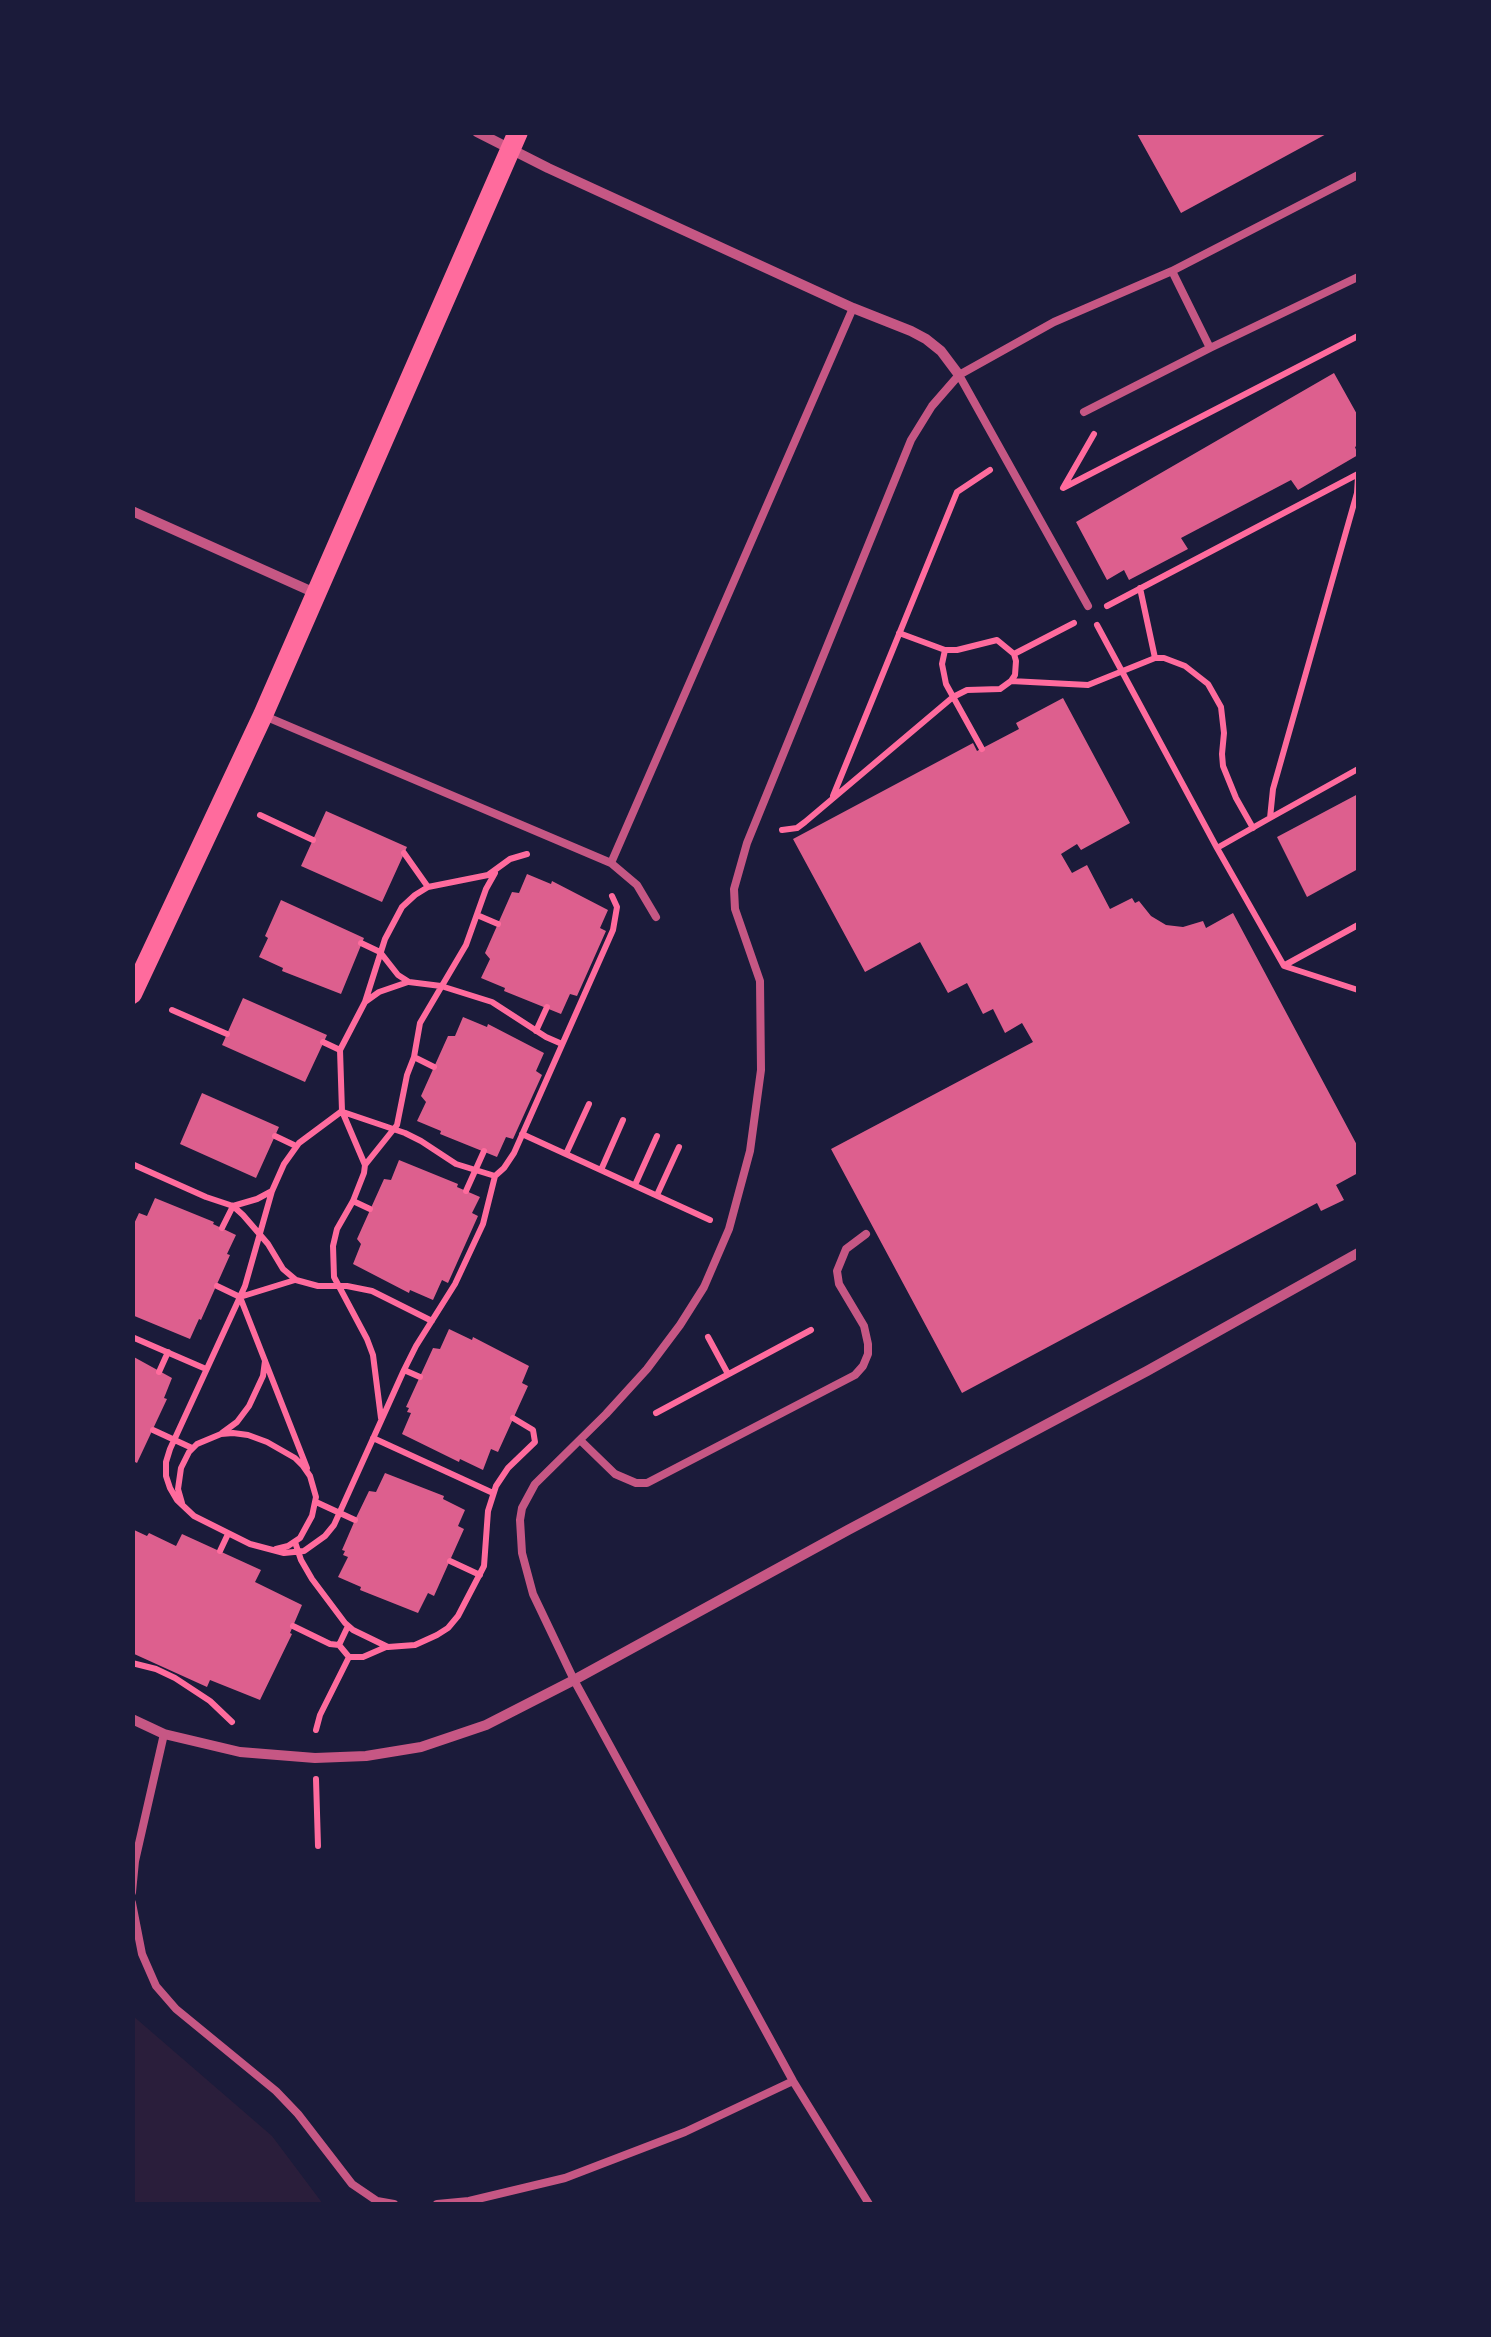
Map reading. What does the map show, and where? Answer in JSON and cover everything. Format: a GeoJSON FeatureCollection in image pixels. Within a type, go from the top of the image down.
{"type":"FeatureCollection","features":[{"type":"Feature","properties":{"kind":"main road"},"geometry":{"type":"LineString","coordinates":[[132,994],[262,715],[514,140]]}},
{"type":"Feature","properties":{"kind":"street"},"geometry":{"type":"LineString","coordinates":[[477,132],[514,140],[548,168],[926,339],[959,375]]}},
{"type":"Feature","properties":{"kind":"street"},"geometry":{"type":"LineString","coordinates":[[132,510],[316,593]]}},
{"type":"Feature","properties":{"kind":"street"},"geometry":{"type":"LineString","coordinates":[[132,1719],[164,1734],[240,1752],[316,1758],[366,1756],[421,1747],[486,1725],[1358,1253]]}},
{"type":"Feature","properties":{"kind":"lane"},"geometry":{"type":"LineString","coordinates":[[869,2204],[793,2080],[574,1680],[533,1594],[522,1553],[522,1508],[535,1484],[647,1369],[680,1326],[704,1287],[729,1229],[750,1151],[761,1070],[760,981],[735,910],[734,889],[911,440],[932,406],[959,375],[1054,322],[1172,270],[1358,175]]}},
{"type":"Feature","properties":{"kind":"lane"},"geometry":{"type":"LineString","coordinates":[[1172,270],[1210,348]]}},
{"type":"Feature","properties":{"kind":"lane"},"geometry":{"type":"LineString","coordinates":[[1084,412],[1358,278]]}},
{"type":"Feature","properties":{"kind":"lane"},"geometry":{"type":"LineString","coordinates":[[611,863],[853,308]]}},
{"type":"Feature","properties":{"kind":"lane"},"geometry":{"type":"LineString","coordinates":[[959,375],[1090,610]]}},
{"type":"Feature","properties":{"kind":"lane"},"geometry":{"type":"LineString","coordinates":[[262,715],[611,863],[637,885],[656,916]]}},
{"type":"Feature","properties":{"kind":"lane"},"geometry":{"type":"LineString","coordinates":[[580,1440],[615,1474],[625,1480],[647,1483],[855,1375],[863,1366],[868,1344],[864,1326],[839,1284],[837,1271],[846,1249],[866,1234]]}},
{"type":"Feature","properties":{"kind":"lane"},"geometry":{"type":"LineString","coordinates":[[132,1892],[135,1861],[164,1734]]}},
{"type":"Feature","properties":{"kind":"lane"},"geometry":{"type":"LineString","coordinates":[[132,1903],[142,1954],[156,1986],[176,2009],[276,2091],[352,2184],[377,2201],[394,2204]]}},
{"type":"Feature","properties":{"kind":"lane"},"geometry":{"type":"LineString","coordinates":[[438,2204],[469,2201],[565,2178],[684,2132],[793,2080]]}},
{"type":"Feature","properties":{"kind":"path"},"geometry":{"type":"LineString","coordinates":[[1052,494],[1358,336]]}},
{"type":"Feature","properties":{"kind":"path"},"geometry":{"type":"LineString","coordinates":[[1064,488],[1094,432]]}},
{"type":"Feature","properties":{"kind":"path"},"geometry":{"type":"LineString","coordinates":[[832,799],[957,492],[991,469]]}},
{"type":"Feature","properties":{"kind":"path"},"geometry":{"type":"LineString","coordinates":[[1014,654],[1090,610],[1358,476],[1358,493],[1273,789],[1270,818]]}},
{"type":"Feature","properties":{"kind":"path"},"geometry":{"type":"LineString","coordinates":[[1140,588],[1156,658]]}},
{"type":"Feature","properties":{"kind":"path"},"geometry":{"type":"LineString","coordinates":[[1090,610],[1284,966],[1358,990]]}},
{"type":"Feature","properties":{"kind":"path"},"geometry":{"type":"LineString","coordinates":[[899,633],[945,650],[997,640],[1014,654],[1016,668],[1011,682]]}},
{"type":"Feature","properties":{"kind":"path"},"geometry":{"type":"LineString","coordinates":[[945,650],[942,673],[982,749]]}},
{"type":"Feature","properties":{"kind":"path"},"geometry":{"type":"LineString","coordinates":[[782,830],[797,828],[953,697],[967,690],[994,691],[1011,682],[1088,685],[1156,658],[1185,666],[1216,696],[1223,718],[1223,766],[1253,828]]}},
{"type":"Feature","properties":{"kind":"path"},"geometry":{"type":"LineString","coordinates":[[1217,848],[1358,769]]}},
{"type":"Feature","properties":{"kind":"path"},"geometry":{"type":"LineString","coordinates":[[260,815],[313,840]]}},
{"type":"Feature","properties":{"kind":"path"},"geometry":{"type":"LineString","coordinates":[[404,853],[428,888]]}},
{"type":"Feature","properties":{"kind":"path"},"geometry":{"type":"LineString","coordinates":[[381,1418],[373,1355],[334,1277],[337,1229],[353,1201],[365,1165],[400,1118],[420,1023],[466,945],[486,889],[496,872],[510,860],[538,854]]}},
{"type":"Feature","properties":{"kind":"path"},"geometry":{"type":"LineString","coordinates":[[365,1165],[342,1111],[340,1050],[366,1002],[380,952],[402,907],[414,895],[496,872]]}},
{"type":"Feature","properties":{"kind":"path"},"geometry":{"type":"LineString","coordinates":[[342,1111],[296,1146],[284,1164],[240,1297],[166,1462],[166,1476],[185,1508],[208,1525],[284,1553],[298,1552],[325,1536],[340,1512],[404,1370],[455,1284],[466,1252],[483,1224],[494,1176],[508,1163],[522,1134],[593,966],[616,922],[617,907],[610,891]]}},
{"type":"Feature","properties":{"kind":"path"},"geometry":{"type":"LineString","coordinates":[[478,916],[498,924]]}},
{"type":"Feature","properties":{"kind":"path"},"geometry":{"type":"LineString","coordinates":[[1284,966],[1358,925]]}},
{"type":"Feature","properties":{"kind":"path"},"geometry":{"type":"LineString","coordinates":[[361,943],[380,952],[398,975],[409,982],[441,986],[492,1002],[562,1044]]}},
{"type":"Feature","properties":{"kind":"path"},"geometry":{"type":"LineString","coordinates":[[366,1002],[380,992],[409,982]]}},
{"type":"Feature","properties":{"kind":"path"},"geometry":{"type":"LineString","coordinates":[[536,1031],[547,1007]]}},
{"type":"Feature","properties":{"kind":"path"},"geometry":{"type":"LineString","coordinates":[[172,1010],[227,1034]]}},
{"type":"Feature","properties":{"kind":"path"},"geometry":{"type":"LineString","coordinates":[[324,1042],[340,1050]]}},
{"type":"Feature","properties":{"kind":"path"},"geometry":{"type":"LineString","coordinates":[[414,1058],[434,1066]]}},
{"type":"Feature","properties":{"kind":"path"},"geometry":{"type":"LineString","coordinates":[[566,1154],[590,1104]]}},
{"type":"Feature","properties":{"kind":"path"},"geometry":{"type":"LineString","coordinates":[[342,1111],[421,1141],[456,1164],[494,1176]]}},
{"type":"Feature","properties":{"kind":"path"},"geometry":{"type":"LineString","coordinates":[[601,1170],[624,1120]]}},
{"type":"Feature","properties":{"kind":"path"},"geometry":{"type":"LineString","coordinates":[[522,1134],[711,1221]]}},
{"type":"Feature","properties":{"kind":"path"},"geometry":{"type":"LineString","coordinates":[[275,1136],[296,1146]]}},
{"type":"Feature","properties":{"kind":"path"},"geometry":{"type":"LineString","coordinates":[[635,1185],[657,1136]]}},
{"type":"Feature","properties":{"kind":"path"},"geometry":{"type":"LineString","coordinates":[[657,1195],[679,1147]]}},
{"type":"Feature","properties":{"kind":"path"},"geometry":{"type":"LineString","coordinates":[[466,1191],[484,1150]]}},
{"type":"Feature","properties":{"kind":"path"},"geometry":{"type":"LineString","coordinates":[[132,1164],[239,1210],[296,1280],[372,1291],[432,1321]]}},
{"type":"Feature","properties":{"kind":"path"},"geometry":{"type":"LineString","coordinates":[[222,1228],[233,1206],[272,1191]]}},
{"type":"Feature","properties":{"kind":"path"},"geometry":{"type":"LineString","coordinates":[[353,1201],[370,1209]]}},
{"type":"Feature","properties":{"kind":"path"},"geometry":{"type":"LineString","coordinates":[[216,1286],[240,1297],[296,1280]]}},
{"type":"Feature","properties":{"kind":"path"},"geometry":{"type":"LineString","coordinates":[[240,1297],[310,1476],[316,1502],[308,1525],[295,1542],[270,1550]]}},
{"type":"Feature","properties":{"kind":"path"},"geometry":{"type":"LineString","coordinates":[[656,1412],[812,1330]]}},
{"type":"Feature","properties":{"kind":"path"},"geometry":{"type":"LineString","coordinates":[[132,1336],[206,1369]]}},
{"type":"Feature","properties":{"kind":"path"},"geometry":{"type":"LineString","coordinates":[[708,1337],[728,1374]]}},
{"type":"Feature","properties":{"kind":"path"},"geometry":{"type":"LineString","coordinates":[[159,1372],[168,1352]]}},
{"type":"Feature","properties":{"kind":"path"},"geometry":{"type":"LineString","coordinates":[[185,1508],[178,1489],[181,1468],[192,1448],[237,1422],[263,1376],[265,1358]]}},
{"type":"Feature","properties":{"kind":"path"},"geometry":{"type":"LineString","coordinates":[[404,1370],[420,1377]]}},
{"type":"Feature","properties":{"kind":"path"},"geometry":{"type":"LineString","coordinates":[[349,1658],[427,1641],[448,1628],[458,1616],[486,1558],[493,1493],[502,1474],[536,1439],[533,1430],[513,1418]]}},
{"type":"Feature","properties":{"kind":"path"},"geometry":{"type":"LineString","coordinates":[[153,1430],[192,1448]]}},
{"type":"Feature","properties":{"kind":"path"},"geometry":{"type":"LineString","coordinates":[[221,1434],[267,1442],[295,1458],[310,1476]]}},
{"type":"Feature","properties":{"kind":"path"},"geometry":{"type":"LineString","coordinates":[[373,1438],[493,1493]]}},
{"type":"Feature","properties":{"kind":"path"},"geometry":{"type":"LineString","coordinates":[[316,1502],[355,1520]]}},
{"type":"Feature","properties":{"kind":"path"},"geometry":{"type":"LineString","coordinates":[[220,1552],[228,1534]]}},
{"type":"Feature","properties":{"kind":"path"},"geometry":{"type":"LineString","coordinates":[[295,1542],[312,1579],[348,1626],[388,1647]]}},
{"type":"Feature","properties":{"kind":"path"},"geometry":{"type":"LineString","coordinates":[[450,1561],[480,1575]]}},
{"type":"Feature","properties":{"kind":"path"},"geometry":{"type":"LineString","coordinates":[[292,1626],[330,1644],[339,1644]]}},
{"type":"Feature","properties":{"kind":"path"},"geometry":{"type":"LineString","coordinates":[[339,1644],[348,1626]]}},
{"type":"Feature","properties":{"kind":"path"},"geometry":{"type":"LineString","coordinates":[[339,1644],[349,1658]]}},
{"type":"Feature","properties":{"kind":"path"},"geometry":{"type":"LineString","coordinates":[[316,1730],[349,1658]]}},
{"type":"Feature","properties":{"kind":"path"},"geometry":{"type":"LineString","coordinates":[[132,1663],[166,1671],[210,1701],[232,1722]]}},
{"type":"Feature","properties":{"kind":"path"},"geometry":{"type":"LineString","coordinates":[[316,1779],[318,1846]]}},
{"type":"Feature","properties":{"kind":"shaded area"},"geometry":{"type":"Polygon","coordinates":[[[132,2015],[272,2136],[323,2204],[133,2204],[132,2015]]]}},
{"type":"Feature","properties":{"kind":"building"},"geometry":{"type":"Polygon","coordinates":[[[1136,132],[1330,132],[1181,213],[1136,132]]]}},
{"type":"Feature","properties":{"kind":"building"},"geometry":{"type":"Polygon","coordinates":[[[1334,373],[1358,416],[1358,455],[1298,490],[1291,480],[1181,538],[1188,549],[1129,580],[1124,570],[1107,580],[1076,522],[1334,373]]]}},
{"type":"Feature","properties":{"kind":"building"},"geometry":{"type":"Polygon","coordinates":[[[1063,698],[1130,823],[1081,850],[1077,844],[1061,854],[1072,873],[1087,865],[1110,909],[1132,898],[1166,925],[1183,927],[1203,921],[1206,928],[1233,913],[1358,1147],[1358,1173],[1336,1185],[1344,1200],[1321,1211],[1317,1203],[962,1393],[831,1149],[1033,1042],[1022,1023],[1005,1033],[993,1009],[983,1014],[967,983],[948,993],[920,942],[865,972],[793,839],[973,743],[977,751],[1019,729],[1016,723],[1063,698]]]}},
{"type":"Feature","properties":{"kind":"building"},"geometry":{"type":"Polygon","coordinates":[[[1358,794],[1358,869],[1307,897],[1277,837],[1358,794]]]}},
{"type":"Feature","properties":{"kind":"building"},"geometry":{"type":"Polygon","coordinates":[[[326,811],[407,847],[382,902],[301,866],[326,811]]]}},
{"type":"Feature","properties":{"kind":"building"},"geometry":{"type":"Polygon","coordinates":[[[527,874],[551,884],[552,881],[608,910],[600,928],[606,931],[577,996],[570,994],[561,1014],[481,978],[490,959],[485,953],[512,892],[519,893],[527,874]]]}},
{"type":"Feature","properties":{"kind":"building"},"geometry":{"type":"Polygon","coordinates":[[[281,900],[364,938],[341,994],[282,971],[283,968],[259,957],[281,900]]]}},
{"type":"Feature","properties":{"kind":"building"},"geometry":{"type":"Polygon","coordinates":[[[243,998],[327,1035],[305,1082],[222,1045],[243,998]]]}},
{"type":"Feature","properties":{"kind":"building"},"geometry":{"type":"Polygon","coordinates":[[[463,1017],[487,1027],[488,1024],[544,1053],[536,1071],[542,1075],[513,1139],[506,1137],[497,1157],[417,1121],[426,1102],[421,1096],[448,1036],[455,1036],[463,1017]]]}},
{"type":"Feature","properties":{"kind":"building"},"geometry":{"type":"Polygon","coordinates":[[[202,1093],[279,1127],[256,1178],[180,1144],[202,1093]]]}},
{"type":"Feature","properties":{"kind":"building"},"geometry":{"type":"Polygon","coordinates":[[[399,1160],[480,1197],[472,1213],[478,1216],[448,1283],[442,1280],[433,1300],[410,1290],[409,1293],[353,1264],[361,1244],[357,1239],[384,1179],[391,1180],[399,1160]]]}},
{"type":"Feature","properties":{"kind":"building"},"geometry":{"type":"Polygon","coordinates":[[[155,1198],[236,1235],[190,1339],[132,1315],[132,1228],[139,1213],[147,1216],[155,1198]]]}},
{"type":"Feature","properties":{"kind":"building"},"geometry":{"type":"Polygon","coordinates":[[[449,1329],[529,1366],[522,1383],[528,1386],[498,1452],[491,1449],[483,1470],[402,1434],[411,1413],[406,1407],[433,1348],[440,1349],[449,1329]]]}},
{"type":"Feature","properties":{"kind":"building"},"geometry":{"type":"Polygon","coordinates":[[[132,1356],[172,1378],[164,1398],[167,1399],[132,1468],[132,1356]]]}},
{"type":"Feature","properties":{"kind":"building"},"geometry":{"type":"Polygon","coordinates":[[[385,1473],[444,1496],[443,1499],[465,1510],[458,1526],[464,1529],[434,1596],[428,1593],[418,1613],[338,1577],[348,1557],[342,1550],[355,1520],[369,1491],[376,1492],[385,1473]]]}},
{"type":"Feature","properties":{"kind":"building"},"geometry":{"type":"Polygon","coordinates":[[[132,1529],[176,1546],[182,1534],[261,1570],[255,1582],[302,1605],[260,1700],[210,1680],[207,1687],[132,1653],[132,1529]]]}}]}
